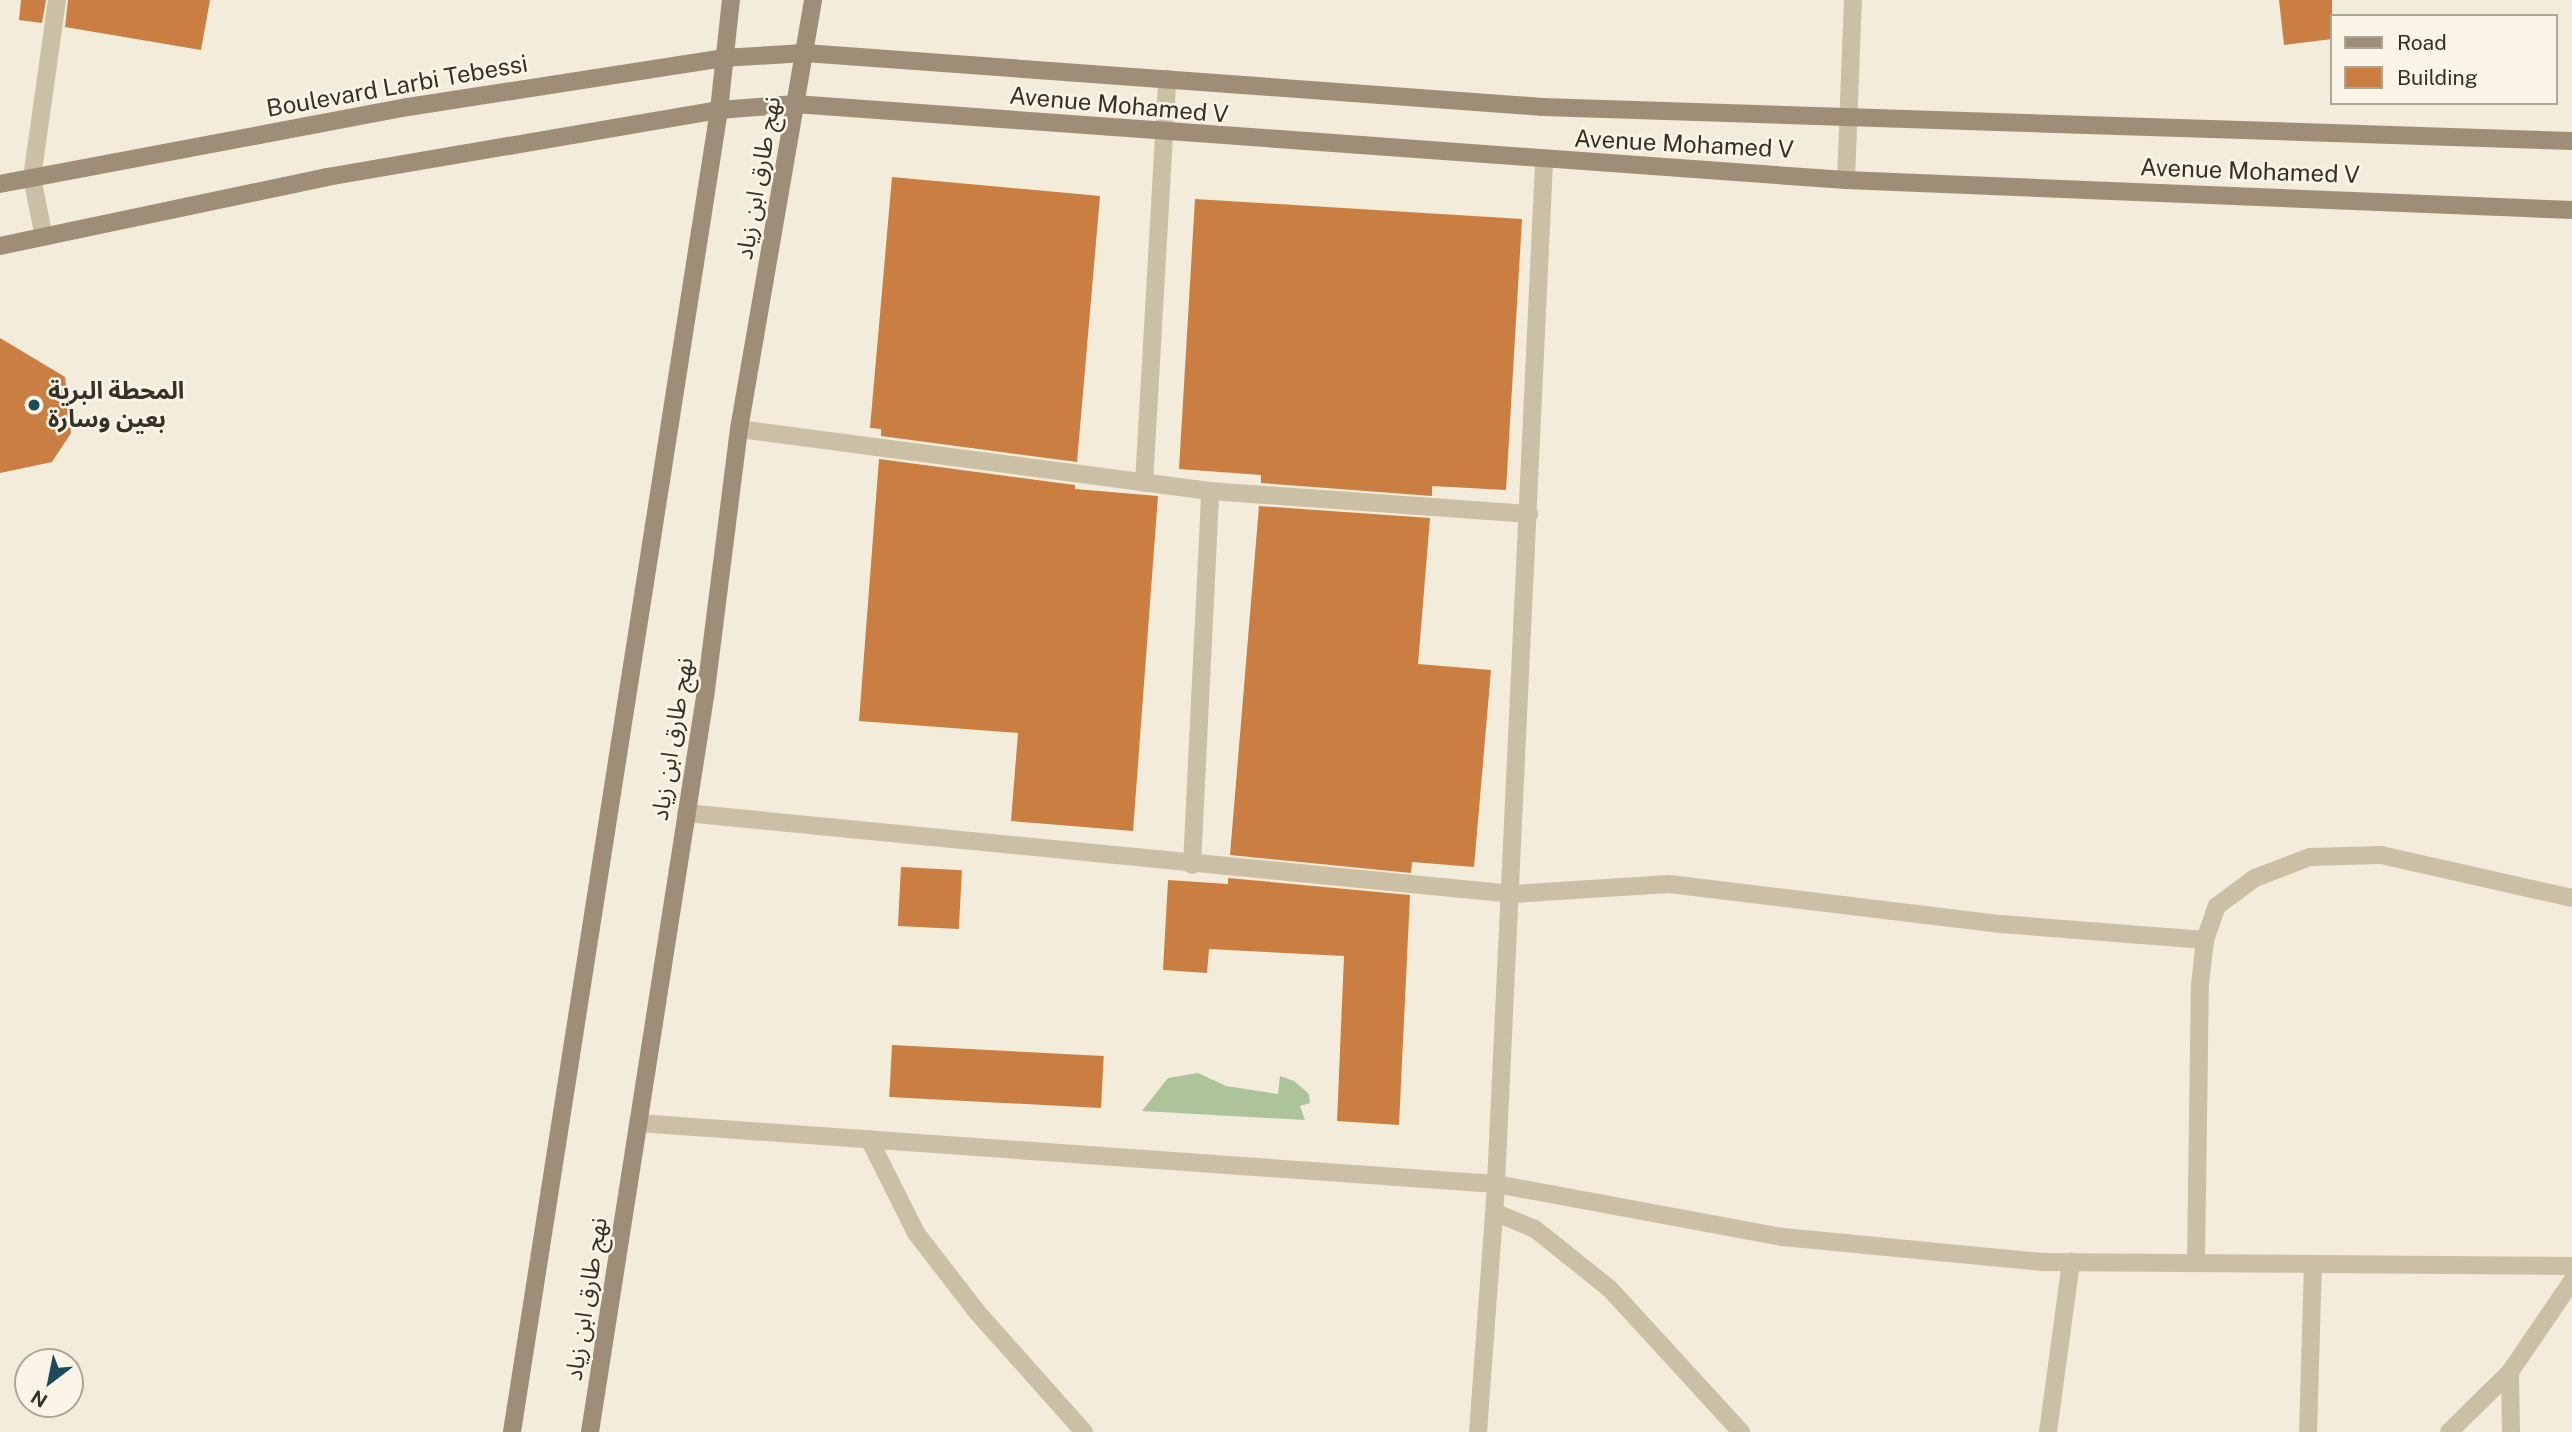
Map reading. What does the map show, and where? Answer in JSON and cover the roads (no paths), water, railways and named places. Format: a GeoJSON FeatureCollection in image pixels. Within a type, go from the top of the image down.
{"type":"FeatureCollection","features":[{"type":"Feature","properties":{"kind":"street"},"geometry":{"type":"LineString","coordinates":[[44,237],[32,178],[57,0]]}},
{"type":"Feature","properties":{"kind":"street","name":"نهج طارق ابن زياد"},"geometry":{"type":"LineString","coordinates":[[512,1432],[719,110],[731,0]]}},
{"type":"Feature","properties":{"kind":"street","name":"نهج طارق ابن زياد"},"geometry":{"type":"LineString","coordinates":[[590,1432],[686,813],[739,429],[813,0]]}},
{"type":"Feature","properties":{"kind":"street"},"geometry":{"type":"LineString","coordinates":[[1846,180],[1853,0]]}},
{"type":"Feature","properties":{"kind":"street","name":"Boulevard Larbi Tebessi"},"geometry":{"type":"LineString","coordinates":[[0,184],[408,107],[723,58],[805,53]]}},
{"type":"Feature","properties":{"kind":"street","name":"Avenue Mohamed V"},"geometry":{"type":"LineString","coordinates":[[805,53],[1543,107],[1848,122],[2572,141]]}},
{"type":"Feature","properties":{"kind":"street"},"geometry":{"type":"LineString","coordinates":[[1144,483],[1167,79]]}},
{"type":"Feature","properties":{"kind":"street"},"geometry":{"type":"LineString","coordinates":[[0,246],[327,177],[719,110],[795,104]]}},
{"type":"Feature","properties":{"kind":"street","name":"Avenue Mohamed V"},"geometry":{"type":"LineString","coordinates":[[795,104],[1544,161],[1846,180],[2572,210]]}},
{"type":"Feature","properties":{"kind":"street"},"geometry":{"type":"LineString","coordinates":[[1478,1432],[1513,894],[1544,161]]}},
{"type":"Feature","properties":{"kind":"street"},"geometry":{"type":"LineString","coordinates":[[739,429],[1210,491],[1529,514]]}},
{"type":"Feature","properties":{"kind":"street"},"geometry":{"type":"LineString","coordinates":[[1192,865],[1210,491]]}},
{"type":"Feature","properties":{"kind":"street"},"geometry":{"type":"LineString","coordinates":[[686,813],[1192,865],[1513,894],[1669,884],[2001,924],[2205,940]]}},
{"type":"Feature","properties":{"kind":"street"},"geometry":{"type":"LineString","coordinates":[[2196,1262],[2205,940],[2217,906],[2255,877],[2311,857],[2381,855],[2572,898]]}},
{"type":"Feature","properties":{"kind":"street"},"geometry":{"type":"LineString","coordinates":[[638,1123],[1496,1184],[1783,1237],[2071,1262],[2572,1266]]}},
{"type":"Feature","properties":{"kind":"street"},"geometry":{"type":"LineString","coordinates":[[869,1139],[916,1233],[977,1312],[1084,1432]]}},
{"type":"Feature","properties":{"kind":"street"},"geometry":{"type":"LineString","coordinates":[[1494,1212],[1535,1229],[1609,1289],[1741,1432]]}},
{"type":"Feature","properties":{"kind":"street"},"geometry":{"type":"LineString","coordinates":[[2048,1432],[2071,1262]]}},
{"type":"Feature","properties":{"kind":"street"},"geometry":{"type":"LineString","coordinates":[[2308,1432],[2314,1265]]}},
{"type":"Feature","properties":{"kind":"street"},"geometry":{"type":"LineString","coordinates":[[2449,1432],[2510,1372],[2572,1281]]}},
{"type":"Feature","properties":{"kind":"street"},"geometry":{"type":"LineString","coordinates":[[2510,1372],[2511,1432]]}},
{"type":"Feature","properties":{"kind":"place","name":"المحطة البرية بعين وسارة"},"geometry":{"type":"Point","coordinates":[34,405]}}]}
